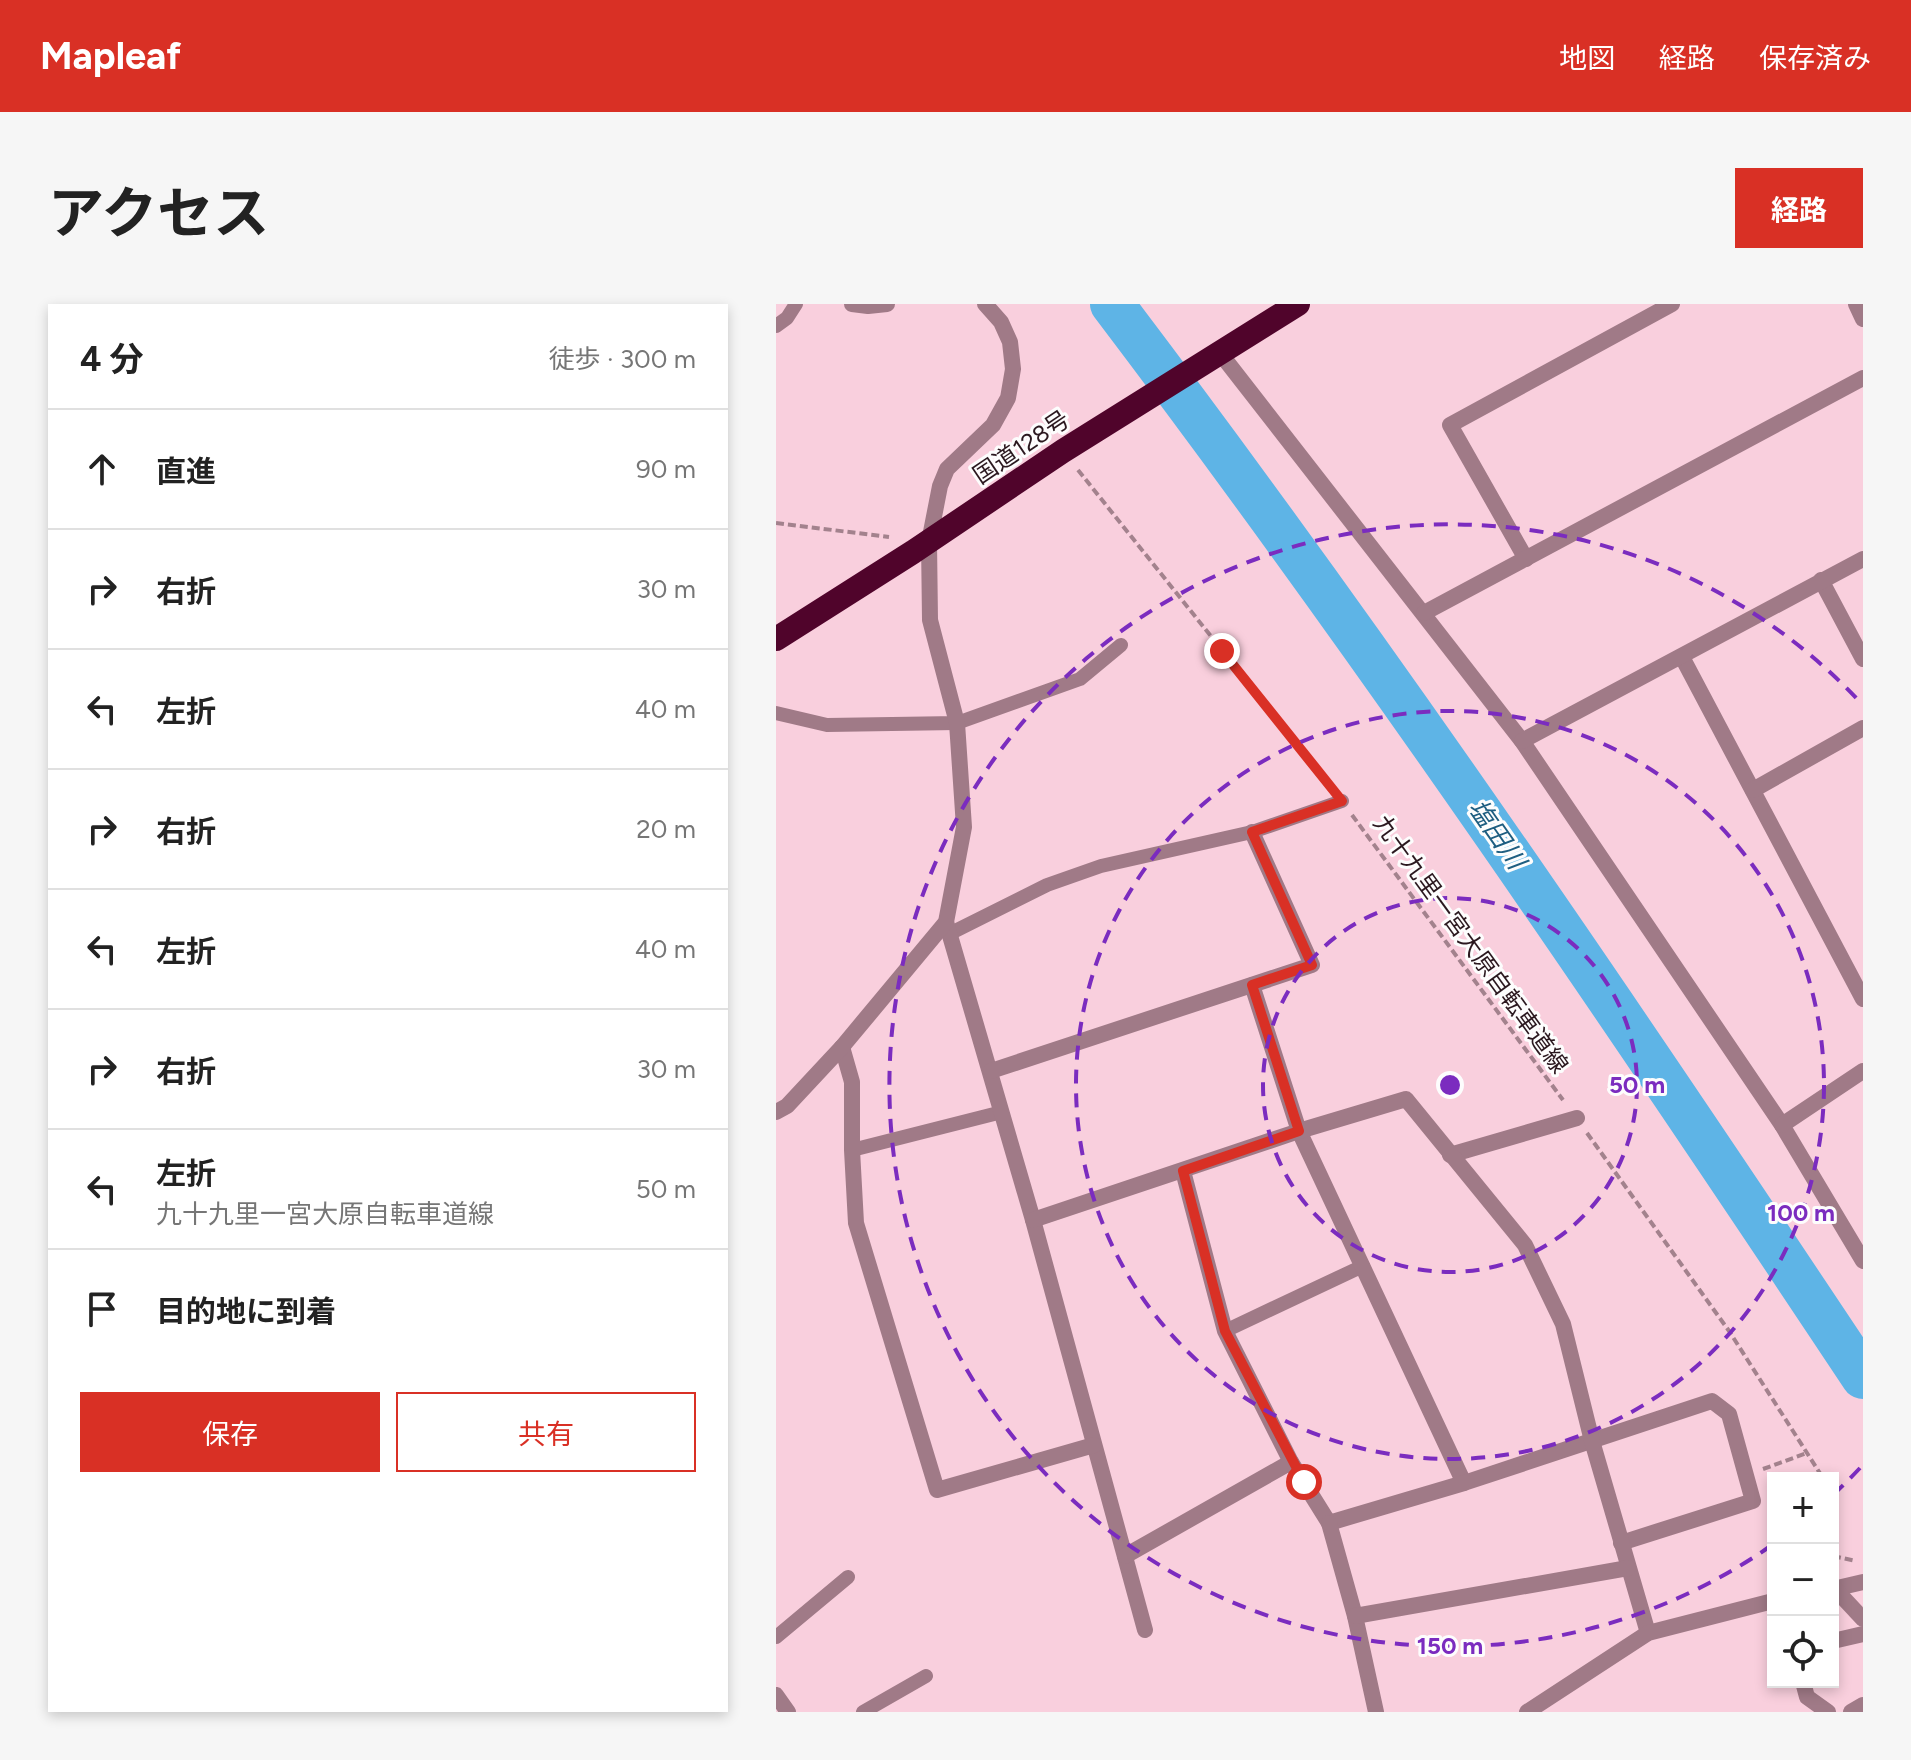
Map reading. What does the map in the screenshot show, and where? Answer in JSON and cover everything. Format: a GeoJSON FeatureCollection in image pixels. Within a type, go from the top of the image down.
{"type":"FeatureCollection","features":[{"type":"Feature","properties":{"kind":"highway","name":"国道128号"},"geometry":{"type":"LineString","coordinates":[[776,639],[929,542],[1063,451],[1298,304]]}},
{"type":"Feature","properties":{"kind":"street"},"geometry":{"type":"LineString","coordinates":[[852,304],[887,304]]}},
{"type":"Feature","properties":{"kind":"street"},"geometry":{"type":"LineString","coordinates":[[985,304],[1001,322],[1010,342],[1013,369],[1008,398],[993,425],[947,469],[940,486],[929,542],[930,620],[957,723],[964,827],[948,928],[1033,1220],[1145,1630]]}},
{"type":"Feature","properties":{"kind":"street"},"geometry":{"type":"LineString","coordinates":[[1526,559],[1450,425],[1672,304]]}},
{"type":"Feature","properties":{"kind":"street"},"geometry":{"type":"LineString","coordinates":[[1856,304],[1863,319]]}},
{"type":"Feature","properties":{"kind":"street"},"geometry":{"type":"LineString","coordinates":[[1220,353],[1522,741],[1782,1125],[1863,1261]]}},
{"type":"Feature","properties":{"kind":"street"},"geometry":{"type":"LineString","coordinates":[[1424,613],[1863,378]]}},
{"type":"Feature","properties":{"kind":"street"},"geometry":{"type":"LineString","coordinates":[[1522,741],[1863,559]]}},
{"type":"Feature","properties":{"kind":"street"},"geometry":{"type":"LineString","coordinates":[[1821,580],[1863,659]]}},
{"type":"Feature","properties":{"kind":"street"},"geometry":{"type":"LineString","coordinates":[[1682,657],[1863,999]]}},
{"type":"Feature","properties":{"kind":"street"},"geometry":{"type":"LineString","coordinates":[[1753,790],[1863,728]]}},
{"type":"Feature","properties":{"kind":"street"},"geometry":{"type":"LineString","coordinates":[[991,1071],[1312,965],[1252,832]]}},
{"type":"Feature","properties":{"kind":"street"},"geometry":{"type":"LineString","coordinates":[[776,1112],[787,1106],[948,928]]}},
{"type":"Feature","properties":{"kind":"street"},"geometry":{"type":"LineString","coordinates":[[1252,985],[1299,1131],[1464,1483]]}},
{"type":"Feature","properties":{"kind":"street"},"geometry":{"type":"LineString","coordinates":[[842,1047],[852,1082],[856,1223],[937,1490],[1094,1445]]}},
{"type":"Feature","properties":{"kind":"street"},"geometry":{"type":"LineString","coordinates":[[1782,1125],[1863,1071]]}},
{"type":"Feature","properties":{"kind":"street"},"geometry":{"type":"LineString","coordinates":[[1033,1220],[1299,1131],[1406,1099],[1525,1245],[1563,1324],[1592,1441],[1648,1633]]}},
{"type":"Feature","properties":{"kind":"street"},"geometry":{"type":"LineString","coordinates":[[1450,1155],[1577,1118]]}},
{"type":"Feature","properties":{"kind":"street"},"geometry":{"type":"LineString","coordinates":[[1183,1171],[1225,1331],[1291,1462],[1329,1523],[1355,1616],[1376,1712]]}},
{"type":"Feature","properties":{"kind":"street"},"geometry":{"type":"LineString","coordinates":[[1329,1523],[1464,1483],[1712,1401],[1729,1414],[1753,1501],[1621,1543]]}},
{"type":"Feature","properties":{"kind":"street"},"geometry":{"type":"LineString","coordinates":[[1125,1556],[1291,1462]]}},
{"type":"Feature","properties":{"kind":"street"},"geometry":{"type":"LineString","coordinates":[[1355,1616],[1628,1568]]}},
{"type":"Feature","properties":{"kind":"street"},"geometry":{"type":"LineString","coordinates":[[1839,1588],[1863,1582]]}},
{"type":"Feature","properties":{"kind":"street"},"geometry":{"type":"LineString","coordinates":[[1839,1594],[1863,1619]]}},
{"type":"Feature","properties":{"kind":"street"},"geometry":{"type":"LineString","coordinates":[[1527,1712],[1648,1633],[1767,1603]]}},
{"type":"Feature","properties":{"kind":"street"},"geometry":{"type":"LineString","coordinates":[[1839,1640],[1863,1634]]}},
{"type":"Feature","properties":{"kind":"street"},"geometry":{"type":"LineString","coordinates":[[1805,1688],[1807,1697],[1828,1712]]}},
{"type":"Feature","properties":{"kind":"street"},"geometry":{"type":"LineString","coordinates":[[776,1695],[788,1712]]}},
{"type":"Feature","properties":{"kind":"street"},"geometry":{"type":"LineString","coordinates":[[1851,1712],[1863,1705]]}},
{"type":"Feature","properties":{"kind":"lane"},"geometry":{"type":"LineString","coordinates":[[776,326],[787,318],[796,304]]}},
{"type":"Feature","properties":{"kind":"lane"},"geometry":{"type":"LineString","coordinates":[[776,713],[827,725],[957,723],[1080,679],[1121,645]]}},
{"type":"Feature","properties":{"kind":"lane"},"geometry":{"type":"LineString","coordinates":[[948,928],[1047,885],[1101,866],[1252,832],[1342,801]]}},
{"type":"Feature","properties":{"kind":"lane"},"geometry":{"type":"LineString","coordinates":[[852,1150],[1002,1112]]}},
{"type":"Feature","properties":{"kind":"lane"},"geometry":{"type":"LineString","coordinates":[[1225,1331],[1363,1266]]}},
{"type":"Feature","properties":{"kind":"lane"},"geometry":{"type":"LineString","coordinates":[[776,1637],[848,1577]]}},
{"type":"Feature","properties":{"kind":"lane"},"geometry":{"type":"LineString","coordinates":[[863,1712],[926,1676]]}},
{"type":"Feature","properties":{"kind":"path","name":"九十九里一宮大原自転車道線"},"geometry":{"type":"LineString","coordinates":[[1063,451],[1342,801],[1577,1118],[1729,1331],[1819,1472]]}},
{"type":"Feature","properties":{"kind":"path"},"geometry":{"type":"LineString","coordinates":[[776,523],[929,542]]}},
{"type":"Feature","properties":{"kind":"path"},"geometry":{"type":"LineString","coordinates":[[1746,1475],[1807,1453]]}},
{"type":"Feature","properties":{"kind":"waterway","name":"塩田川"},"geometry":{"type":"LineString","coordinates":[[1112,304],[1307,567],[1496,834],[1863,1377]]}},
{"type":"Feature","properties":{"kind":"route"},"geometry":{"type":"LineString","coordinates":[[1222,651],[1342,801],[1252,832],[1312,965],[1252,985],[1299,1131],[1183,1171],[1225,1331],[1304,1482]]}}]}
